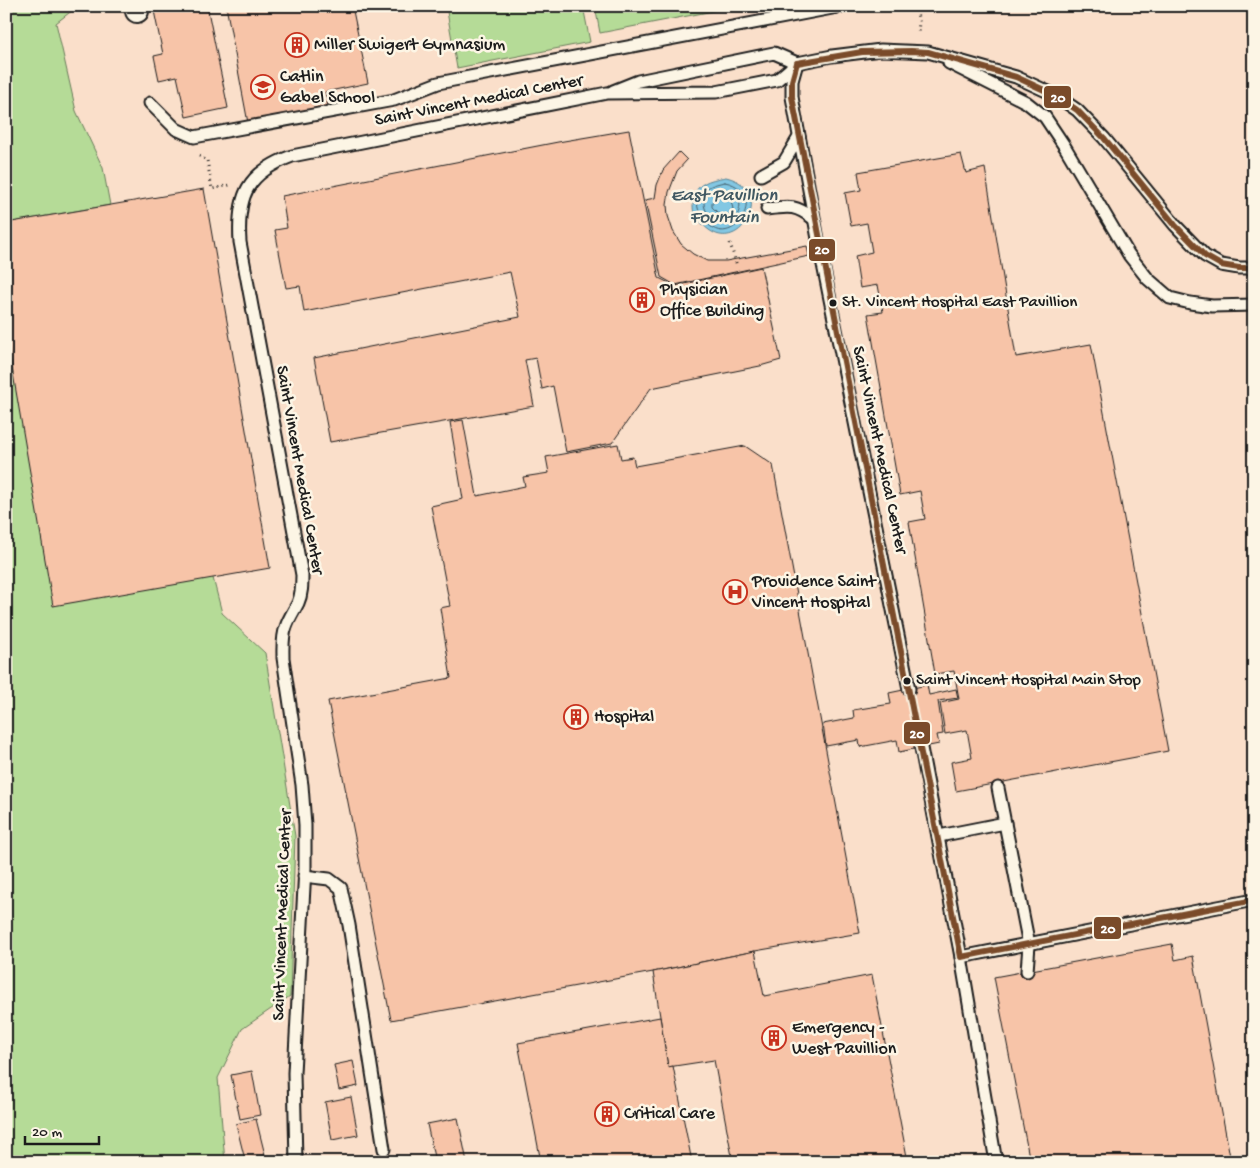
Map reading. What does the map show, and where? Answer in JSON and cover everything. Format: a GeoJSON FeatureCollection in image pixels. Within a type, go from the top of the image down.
{"type":"FeatureCollection","features":[{"type":"Feature","properties":{"kind":"lane"},"geometry":{"type":"LineString","coordinates":[[150,103],[176,129],[194,137],[385,102],[438,83],[843,6]]}},
{"type":"Feature","properties":{"kind":"lane","name":"Saint Vincent Medical Center"},"geometry":{"type":"LineString","coordinates":[[606,93],[716,92],[777,80],[797,63],[857,52],[881,50],[922,52],[966,67],[1016,77],[1055,95],[1078,110],[1104,138],[1176,225],[1205,256],[1221,265],[1254,268]]}},
{"type":"Feature","properties":{"kind":"lane","name":"Saint Vincent Medical Center"},"geometry":{"type":"LineString","coordinates":[[296,1162],[294,1073],[305,825],[302,785],[283,642],[285,629],[301,596],[302,575],[240,242],[238,222],[242,201],[247,190],[258,175],[272,164],[292,156],[606,93],[638,81],[774,53],[797,63]]}},
{"type":"Feature","properties":{"kind":"lane","name":"Saint Vincent Medical Center"},"geometry":{"type":"LineString","coordinates":[[797,63],[792,81],[792,94],[799,137],[909,689]]}},
{"type":"Feature","properties":{"kind":"lane","name":"Saint Vincent Medical Center"},"geometry":{"type":"LineString","coordinates":[[966,67],[1026,102],[1045,117],[1129,255],[1148,280],[1170,298],[1190,304],[1212,306],[1254,305]]}},
{"type":"Feature","properties":{"kind":"lane"},"geometry":{"type":"LineString","coordinates":[[761,175],[784,162],[799,137]]}},
{"type":"Feature","properties":{"kind":"lane"},"geometry":{"type":"LineString","coordinates":[[768,209],[789,206],[801,210],[814,219]]}},
{"type":"Feature","properties":{"kind":"lane"},"geometry":{"type":"LineString","coordinates":[[921,748],[961,957],[996,1162]]}},
{"type":"Feature","properties":{"kind":"lane"},"geometry":{"type":"LineString","coordinates":[[998,788],[1029,945],[1027,971]]}},
{"type":"Feature","properties":{"kind":"lane"},"geometry":{"type":"LineString","coordinates":[[939,836],[1004,823]]}},
{"type":"Feature","properties":{"kind":"lane"},"geometry":{"type":"LineString","coordinates":[[304,876],[329,879],[341,888],[349,925],[384,1149]]}},
{"type":"Feature","properties":{"kind":"lane"},"geometry":{"type":"LineString","coordinates":[[961,957],[1254,900]]}},
{"type":"Feature","properties":{"kind":"path"},"geometry":{"type":"LineString","coordinates":[[915,6],[919,21],[922,52]]}},
{"type":"Feature","properties":{"kind":"path"},"geometry":{"type":"LineString","coordinates":[[176,129],[184,155],[202,156],[207,160],[212,189],[233,184]]}},
{"type":"Feature","properties":{"kind":"path"},"geometry":{"type":"LineString","coordinates":[[730,243],[737,266]]}},
{"type":"Feature","properties":{"kind":"shaded area","name":"Providence Saint Vincent Hospital"},"geometry":{"type":"Polygon","coordinates":[[[6,6],[1254,6],[1254,1162],[225,1162],[218,1078],[242,1029],[290,996],[295,836],[265,653],[222,613],[6,333],[6,223],[110,205],[6,6]]]}},
{"type":"Feature","properties":{"kind":"green space"},"geometry":{"type":"Polygon","coordinates":[[[6,6],[78,6],[56,23],[76,111],[103,168],[110,205],[6,223],[6,6]]]}},
{"type":"Feature","properties":{"kind":"green space"},"geometry":{"type":"Polygon","coordinates":[[[446,6],[583,6],[590,42],[457,68],[446,6]]]}},
{"type":"Feature","properties":{"kind":"green space"},"geometry":{"type":"Polygon","coordinates":[[[595,6],[739,6],[600,33],[595,6]]]}},
{"type":"Feature","properties":{"kind":"green space"},"geometry":{"type":"Polygon","coordinates":[[[6,333],[213,578],[222,613],[265,653],[295,836],[290,996],[242,1029],[218,1078],[225,1162],[6,1162],[6,333]]]}},
{"type":"Feature","properties":{"kind":"water","name":"East Pavillion Fountain"},"geometry":{"type":"Polygon","coordinates":[[[726,177],[742,185],[750,196],[751,210],[746,222],[737,232],[725,235],[711,231],[697,217],[693,209],[693,203],[694,196],[699,187],[708,181],[726,177]]]}},
{"type":"Feature","properties":{"kind":"building"},"geometry":{"type":"Polygon","coordinates":[[[153,6],[207,6],[228,108],[186,117],[177,76],[159,80],[154,56],[163,54],[153,6]]]}},
{"type":"Feature","properties":{"kind":"building","name":"Miller Swigert Gymnasium"},"geometry":{"type":"Polygon","coordinates":[[[226,6],[352,6],[368,83],[325,92],[328,107],[248,123],[226,6]]]}},
{"type":"Feature","properties":{"kind":"building","name":"Physician Office Building"},"geometry":{"type":"Polygon","coordinates":[[[629,130],[659,278],[675,286],[761,267],[781,360],[651,388],[612,443],[566,452],[553,386],[542,389],[536,358],[525,360],[534,406],[330,442],[314,358],[520,317],[510,272],[304,312],[300,286],[286,288],[275,230],[287,228],[282,196],[629,130]]]}},
{"type":"Feature","properties":{"kind":"building"},"geometry":{"type":"Polygon","coordinates":[[[679,152],[687,160],[677,171],[669,192],[668,216],[673,231],[681,244],[693,254],[707,261],[726,261],[807,246],[809,256],[675,285],[661,277],[645,200],[655,198],[657,185],[663,170],[679,152]]]}},
{"type":"Feature","properties":{"kind":"building"},"geometry":{"type":"Polygon","coordinates":[[[961,154],[966,173],[985,168],[1016,357],[1091,344],[1168,751],[956,791],[951,762],[972,758],[967,730],[945,734],[940,703],[959,699],[954,671],[935,674],[909,522],[925,519],[920,491],[900,495],[868,314],[883,312],[878,285],[860,288],[855,256],[872,252],[867,223],[851,226],[845,193],[861,190],[858,172],[961,154]]]}},
{"type":"Feature","properties":{"kind":"building"},"geometry":{"type":"Polygon","coordinates":[[[204,189],[270,568],[53,606],[6,333],[6,223],[204,189]]]}},
{"type":"Feature","properties":{"kind":"building","name":"Hospital"},"geometry":{"type":"Polygon","coordinates":[[[463,420],[477,496],[525,486],[523,477],[549,473],[546,457],[618,444],[621,459],[633,457],[635,466],[745,446],[773,465],[860,933],[391,1020],[328,701],[451,678],[440,608],[450,606],[431,506],[463,499],[450,422],[463,420]]]}},
{"type":"Feature","properties":{"kind":"building"},"geometry":{"type":"Polygon","coordinates":[[[927,685],[929,695],[956,689],[958,698],[938,701],[943,734],[937,735],[939,744],[899,752],[897,740],[860,747],[859,740],[826,746],[823,724],[854,718],[853,710],[891,704],[889,693],[927,685]]]}},
{"type":"Feature","properties":{"kind":"building"},"geometry":{"type":"Polygon","coordinates":[[[1172,944],[1175,960],[1193,956],[1231,1162],[1030,1162],[994,977],[1172,944]]]}},
{"type":"Feature","properties":{"kind":"building","name":"Emergency - West Pavillion"},"geometry":{"type":"Polygon","coordinates":[[[755,951],[764,996],[872,975],[908,1162],[733,1162],[714,1060],[668,1067],[653,972],[755,951]]]}},
{"type":"Feature","properties":{"kind":"building","name":"Critical Care"},"geometry":{"type":"Polygon","coordinates":[[[660,1017],[668,1067],[673,1066],[692,1162],[541,1162],[518,1043],[660,1017]]]}},
{"type":"Feature","properties":{"kind":"building"},"geometry":{"type":"Polygon","coordinates":[[[353,1061],[358,1086],[339,1090],[334,1065],[353,1061]]]}},
{"type":"Feature","properties":{"kind":"building"},"geometry":{"type":"Polygon","coordinates":[[[252,1071],[260,1115],[240,1119],[231,1075],[252,1071]]]}},
{"type":"Feature","properties":{"kind":"building"},"geometry":{"type":"Polygon","coordinates":[[[351,1097],[358,1135],[332,1140],[325,1102],[351,1097]]]}},
{"type":"Feature","properties":{"kind":"building"},"geometry":{"type":"Polygon","coordinates":[[[458,1118],[467,1162],[435,1162],[427,1124],[458,1118]]]}},
{"type":"Feature","properties":{"kind":"building"},"geometry":{"type":"Polygon","coordinates":[[[256,1119],[265,1155],[245,1160],[236,1124],[256,1119]]]}},
{"type":"Feature","properties":{"kind":"transit line","name":"20"},"geometry":{"type":"LineString","coordinates":[[797,63],[862,52],[928,52],[1016,77],[1055,95],[1077,110],[1104,138],[1175,225],[1205,256],[1221,265],[1254,268]]}},
{"type":"Feature","properties":{"kind":"transit line","name":"20"},"geometry":{"type":"LineString","coordinates":[[797,63],[792,81],[792,97],[961,957]]}},
{"type":"Feature","properties":{"kind":"transit line","name":"20"},"geometry":{"type":"LineString","coordinates":[[961,957],[1254,900]]}},
{"type":"Feature","properties":{"kind":"place","name":"Miller Swigert Gymnasium"},"geometry":{"type":"Point","coordinates":[297,45]}},
{"type":"Feature","properties":{"kind":"place","name":"Catlin Gabel School"},"geometry":{"type":"Point","coordinates":[263,87]}},
{"type":"Feature","properties":{"kind":"place","name":"Physician Office Building"},"geometry":{"type":"Point","coordinates":[642,300]}},
{"type":"Feature","properties":{"kind":"place","name":"St. Vincent Hospital East Pavillion"},"geometry":{"type":"Point","coordinates":[833,303]}},
{"type":"Feature","properties":{"kind":"place","name":"Providence Saint Vincent Hospital"},"geometry":{"type":"Point","coordinates":[735,592]}},
{"type":"Feature","properties":{"kind":"place","name":"Saint Vincent Hospital Main Stop"},"geometry":{"type":"Point","coordinates":[907,681]}},
{"type":"Feature","properties":{"kind":"place","name":"Hospital"},"geometry":{"type":"Point","coordinates":[576,717]}},
{"type":"Feature","properties":{"kind":"place","name":"Emergency - West Pavillion"},"geometry":{"type":"Point","coordinates":[774,1038]}},
{"type":"Feature","properties":{"kind":"place","name":"Critical Care"},"geometry":{"type":"Point","coordinates":[607,1114]}}]}
